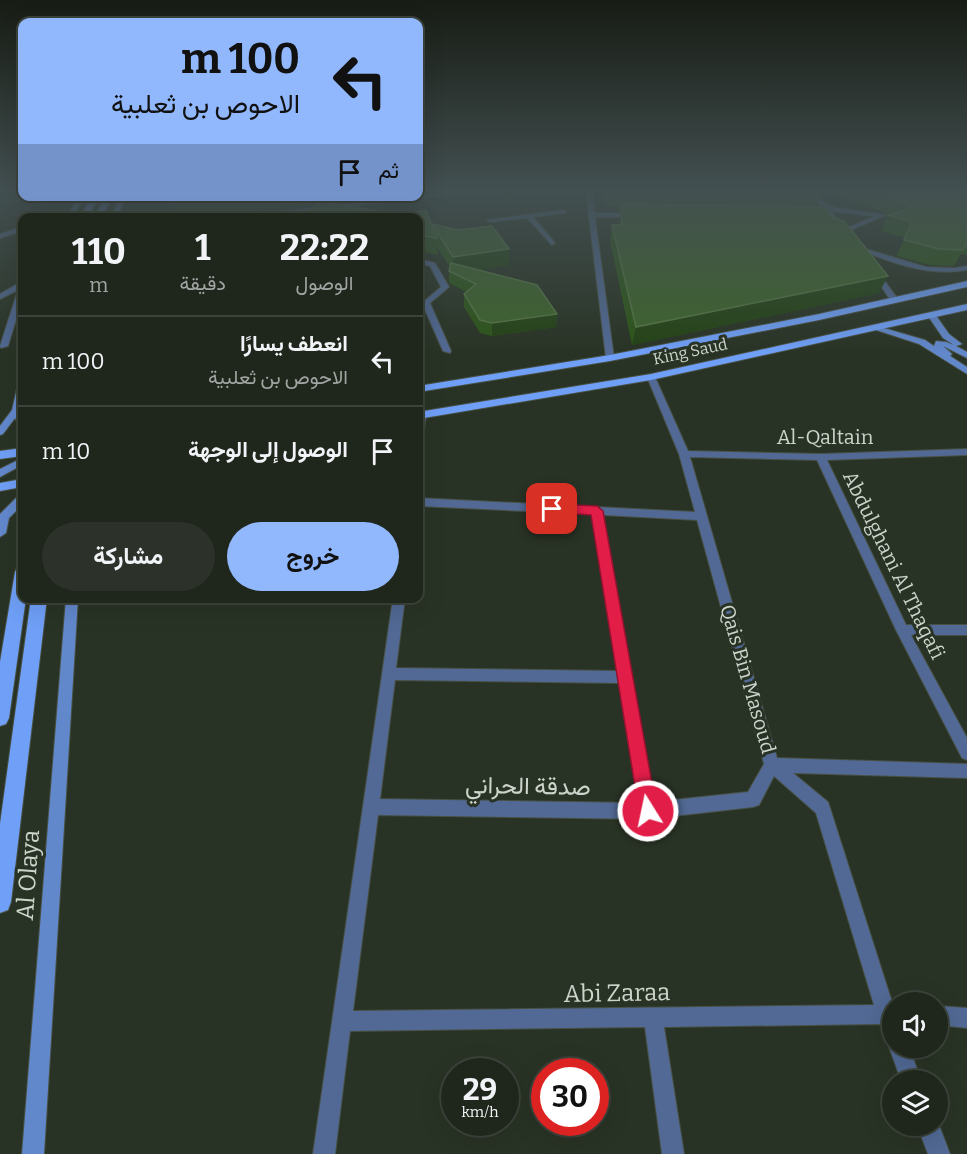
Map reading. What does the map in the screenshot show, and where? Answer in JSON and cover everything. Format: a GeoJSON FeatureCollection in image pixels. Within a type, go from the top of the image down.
{"type":"FeatureCollection","features":[{"type":"Feature","properties":{"kind":"main road","name":"King Saud"},"geometry":{"type":"LineString","coordinates":[[423,388],[610,358],[819,317],[967,284]]}},
{"type":"Feature","properties":{"kind":"main road","name":"King Saud"},"geometry":{"type":"LineString","coordinates":[[423,415],[651,377],[967,307]]}},
{"type":"Feature","properties":{"kind":"main road"},"geometry":{"type":"LineString","coordinates":[[0,455],[18,453]]}},
{"type":"Feature","properties":{"kind":"main road"},"geometry":{"type":"LineString","coordinates":[[0,486],[18,484]]}},
{"type":"Feature","properties":{"kind":"main road"},"geometry":{"type":"LineString","coordinates":[[0,718],[18,599]]}},
{"type":"Feature","properties":{"kind":"main road"},"geometry":{"type":"LineString","coordinates":[[0,902],[38,603]]}},
{"type":"Feature","properties":{"kind":"street"},"geometry":{"type":"LineString","coordinates":[[597,246],[610,358]]}},
{"type":"Feature","properties":{"kind":"street"},"geometry":{"type":"LineString","coordinates":[[858,247],[864,256]]}},
{"type":"Feature","properties":{"kind":"street"},"geometry":{"type":"LineString","coordinates":[[858,247],[892,262],[953,272],[967,268]]}},
{"type":"Feature","properties":{"kind":"street"},"geometry":{"type":"LineString","coordinates":[[423,262],[433,264],[445,287],[426,303],[447,351]]}},
{"type":"Feature","properties":{"kind":"street"},"geometry":{"type":"LineString","coordinates":[[870,264],[894,299]]}},
{"type":"Feature","properties":{"kind":"street"},"geometry":{"type":"LineString","coordinates":[[0,297],[18,287]]}},
{"type":"Feature","properties":{"kind":"street"},"geometry":{"type":"LineString","coordinates":[[4,346],[18,302]]}},
{"type":"Feature","properties":{"kind":"street"},"geometry":{"type":"LineString","coordinates":[[932,316],[946,336],[967,350]]}},
{"type":"Feature","properties":{"kind":"street"},"geometry":{"type":"LineString","coordinates":[[874,328],[922,342],[967,370]]}},
{"type":"Feature","properties":{"kind":"street"},"geometry":{"type":"LineString","coordinates":[[967,355],[946,344],[939,343],[938,346],[967,370]]}},
{"type":"Feature","properties":{"kind":"street","name":"Qais Bin Masoud"},"geometry":{"type":"LineString","coordinates":[[651,377],[684,454],[772,765],[822,808],[882,995]]}},
{"type":"Feature","properties":{"kind":"street"},"geometry":{"type":"LineString","coordinates":[[0,432],[17,410],[18,405]]}},
{"type":"Feature","properties":{"kind":"street","name":"Al-Qaltain"},"geometry":{"type":"LineString","coordinates":[[684,454],[821,457],[967,452]]}},
{"type":"Feature","properties":{"kind":"street","name":"Abdulghani Al Thaqafi"},"geometry":{"type":"LineString","coordinates":[[821,457],[902,630],[967,753]]}},
{"type":"Feature","properties":{"kind":"street"},"geometry":{"type":"LineString","coordinates":[[2,472],[18,463]]}},
{"type":"Feature","properties":{"kind":"street"},"geometry":{"type":"LineString","coordinates":[[2,472],[18,474]]}},
{"type":"Feature","properties":{"kind":"street"},"geometry":{"type":"LineString","coordinates":[[0,533],[2,516],[18,502]]}},
{"type":"Feature","properties":{"kind":"street"},"geometry":{"type":"LineString","coordinates":[[423,502],[702,516]]}},
{"type":"Feature","properties":{"kind":"street"},"geometry":{"type":"LineString","coordinates":[[597,511],[648,811]]}},
{"type":"Feature","properties":{"kind":"street","name":"Al Olaya"},"geometry":{"type":"LineString","coordinates":[[33,1154],[72,603]]}},
{"type":"Feature","properties":{"kind":"street"},"geometry":{"type":"LineString","coordinates":[[324,1154],[398,603]]}},
{"type":"Feature","properties":{"kind":"street"},"geometry":{"type":"LineString","coordinates":[[902,630],[967,630]]}},
{"type":"Feature","properties":{"kind":"street"},"geometry":{"type":"LineString","coordinates":[[389,674],[625,677]]}},
{"type":"Feature","properties":{"kind":"street"},"geometry":{"type":"LineString","coordinates":[[772,765],[967,771]]}},
{"type":"Feature","properties":{"kind":"street","name":"صدقة الحراني"},"geometry":{"type":"LineString","coordinates":[[371,807],[648,811],[753,799],[772,765]]}},
{"type":"Feature","properties":{"kind":"street"},"geometry":{"type":"LineString","coordinates":[[948,1017],[967,1018]]}},
{"type":"Feature","properties":{"kind":"street"},"geometry":{"type":"LineString","coordinates":[[653,1018],[673,1154]]}},
{"type":"Feature","properties":{"kind":"street","name":"Abi Zaraa"},"geometry":{"type":"LineString","coordinates":[[342,1021],[653,1018],[882,1020]]}},
{"type":"Feature","properties":{"kind":"street"},"geometry":{"type":"LineString","coordinates":[[932,1136],[939,1154]]}},
{"type":"Feature","properties":{"kind":"building"},"geometry":{"type":"Polygon","coordinates":[[[446,246],[507,246],[509,249],[453,257],[446,246]]]}},
{"type":"Feature","properties":{"kind":"building"},"geometry":{"type":"Polygon","coordinates":[[[617,246],[864,246],[888,276],[636,327],[617,246]]]}},
{"type":"Feature","properties":{"kind":"building"},"geometry":{"type":"Polygon","coordinates":[[[927,246],[965,246],[963,250],[927,246]]]}},
{"type":"Feature","properties":{"kind":"building"},"geometry":{"type":"Polygon","coordinates":[[[451,263],[537,285],[557,314],[492,323],[480,320],[464,294],[476,284],[449,271],[451,263]]]}},
{"type":"Feature","properties":{"kind":"route"},"geometry":{"type":"LineString","coordinates":[[552,509],[597,511],[648,811]]}}]}
